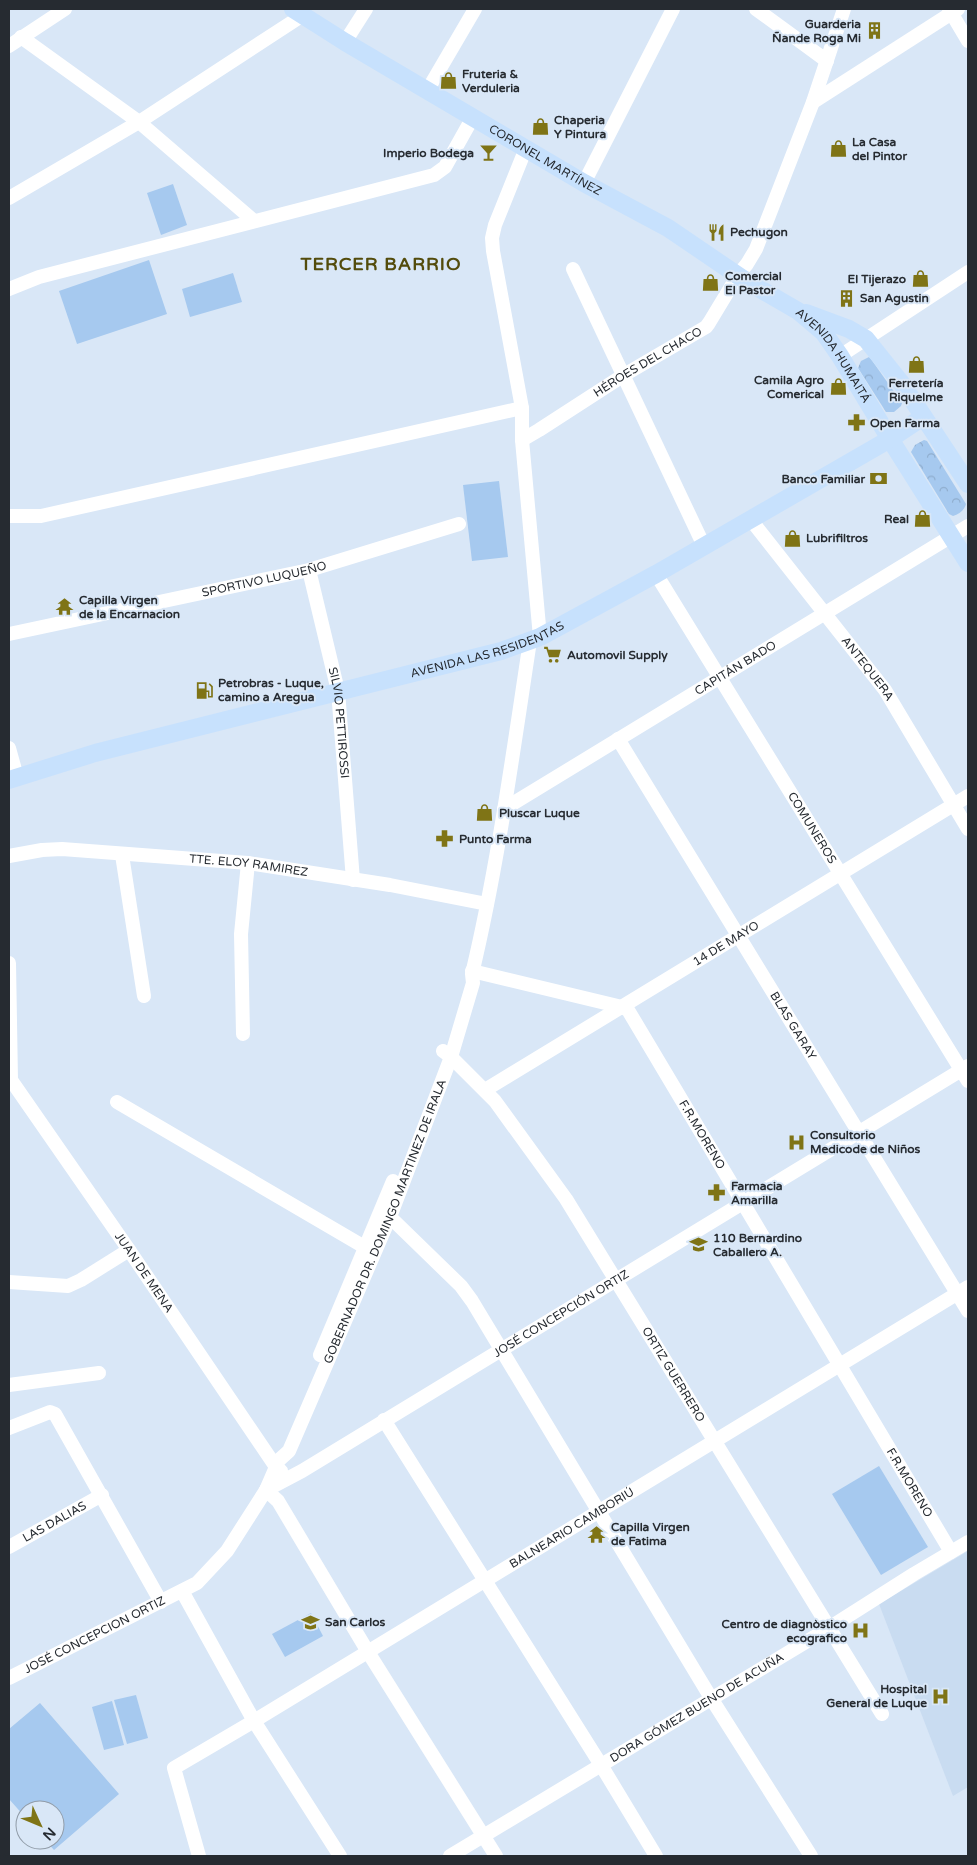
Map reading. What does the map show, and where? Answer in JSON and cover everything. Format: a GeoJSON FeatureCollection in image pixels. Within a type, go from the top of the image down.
{"type":"FeatureCollection","features":[{"type":"Feature","properties":{"kind":"main road","name":"CORONEL MARTÍNEZ"},"geometry":{"type":"LineString","coordinates":[[298,12],[345,42],[584,183],[668,228],[738,275],[798,311]]}},
{"type":"Feature","properties":{"kind":"main road","name":"AVENIDA HUMAITÁ"},"geometry":{"type":"LineString","coordinates":[[798,311],[820,317],[849,329],[866,339],[902,384],[968,484]]}},
{"type":"Feature","properties":{"kind":"main road","name":"AVENIDA HUMAITÁ"},"geometry":{"type":"LineString","coordinates":[[798,311],[824,333],[840,356],[968,563]]}},
{"type":"Feature","properties":{"kind":"main road","name":"AVENIDA LAS RESIDENTAS"},"geometry":{"type":"LineString","coordinates":[[13,779],[95,753],[500,651],[535,639],[751,520],[890,439],[923,417]]}},
{"type":"Feature","properties":{"kind":"street"},"geometry":{"type":"LineString","coordinates":[[9,46],[46,13],[65,9]]}},
{"type":"Feature","properties":{"kind":"street"},"geometry":{"type":"LineString","coordinates":[[345,42],[366,9]]}},
{"type":"Feature","properties":{"kind":"street"},"geometry":{"type":"LineString","coordinates":[[427,91],[475,9]]}},
{"type":"Feature","properties":{"kind":"street"},"geometry":{"type":"LineString","coordinates":[[584,183],[673,9]]}},
{"type":"Feature","properties":{"kind":"street"},"geometry":{"type":"LineString","coordinates":[[756,9],[827,61]]}},
{"type":"Feature","properties":{"kind":"street","name":"HÉROES DEL CHACO"},"geometry":{"type":"LineString","coordinates":[[522,440],[624,375],[706,326],[756,249],[813,102],[844,9]]}},
{"type":"Feature","properties":{"kind":"street"},"geometry":{"type":"LineString","coordinates":[[813,102],[953,10],[968,41]]}},
{"type":"Feature","properties":{"kind":"street"},"geometry":{"type":"LineString","coordinates":[[9,198],[139,122],[298,12]]}},
{"type":"Feature","properties":{"kind":"street"},"geometry":{"type":"LineString","coordinates":[[21,37],[139,122],[254,222]]}},
{"type":"Feature","properties":{"kind":"street"},"geometry":{"type":"LineString","coordinates":[[9,288],[39,277],[434,175],[445,166],[473,117]]}},
{"type":"Feature","properties":{"kind":"street","name":"GOBERNADOR DR. DOMINGO MARTINEZ DE IRALA"},"geometry":{"type":"LineString","coordinates":[[370,1251],[390,1217],[447,1054],[464,980],[472,972],[487,904],[535,639],[522,440],[522,408],[492,238],[495,225],[526,148]]}},
{"type":"Feature","properties":{"kind":"street"},"geometry":{"type":"LineString","coordinates":[[573,269],[704,546]]}},
{"type":"Feature","properties":{"kind":"street"},"geometry":{"type":"LineString","coordinates":[[840,356],[968,272]]}},
{"type":"Feature","properties":{"kind":"street"},"geometry":{"type":"LineString","coordinates":[[9,516],[41,516],[522,408]]}},
{"type":"Feature","properties":{"kind":"street","name":"ANTEQUERA"},"geometry":{"type":"LineString","coordinates":[[751,520],[885,690],[968,828]]}},
{"type":"Feature","properties":{"kind":"street","name":"SPORTIVO LUQUEÑO"},"geometry":{"type":"LineString","coordinates":[[9,634],[309,570],[459,524]]}},
{"type":"Feature","properties":{"kind":"street","name":"CAPITÁN BADO"},"geometry":{"type":"LineString","coordinates":[[504,809],[968,526]]}},
{"type":"Feature","properties":{"kind":"street","name":"SILVIO PETTIROSSI"},"geometry":{"type":"LineString","coordinates":[[309,570],[338,691],[353,880]]}},
{"type":"Feature","properties":{"kind":"street","name":"COMUNEROS"},"geometry":{"type":"LineString","coordinates":[[656,574],[966,1073]]}},
{"type":"Feature","properties":{"kind":"street","name":"BLAS GARAY"},"geometry":{"type":"LineString","coordinates":[[618,739],[859,1133],[963,1290],[968,1311]]}},
{"type":"Feature","properties":{"kind":"street"},"geometry":{"type":"LineString","coordinates":[[9,748],[13,779]]}},
{"type":"Feature","properties":{"kind":"street","name":"14 DE MAYO"},"geometry":{"type":"LineString","coordinates":[[485,1090],[968,796]]}},
{"type":"Feature","properties":{"kind":"street","name":"TTE. ELOY RAMIREZ"},"geometry":{"type":"LineString","coordinates":[[9,856],[42,850],[62,849],[248,863],[390,885],[487,904]]}},
{"type":"Feature","properties":{"kind":"street"},"geometry":{"type":"LineString","coordinates":[[122,855],[144,996]]}},
{"type":"Feature","properties":{"kind":"street"},"geometry":{"type":"LineString","coordinates":[[243,1034],[241,934],[248,863]]}},
{"type":"Feature","properties":{"kind":"street"},"geometry":{"type":"LineString","coordinates":[[9,963],[12,1085]]}},
{"type":"Feature","properties":{"kind":"street"},"geometry":{"type":"LineString","coordinates":[[472,972],[622,1007]]}},
{"type":"Feature","properties":{"kind":"street","name":"F.R.MORENO"},"geometry":{"type":"LineString","coordinates":[[622,1007],[628,1010],[951,1552]]}},
{"type":"Feature","properties":{"kind":"street","name":"GOBERNADOR DR. DOMINGO MARTINEZ DE IRALA"},"geometry":{"type":"LineString","coordinates":[[266,1490],[277,1464],[278,1453],[370,1251],[447,1054]]}},
{"type":"Feature","properties":{"kind":"street","name":"ORTIZ GUERRERO"},"geometry":{"type":"LineString","coordinates":[[447,1054],[495,1101],[566,1199],[882,1714]]}},
{"type":"Feature","properties":{"kind":"street","name":"JOSÉ CONCEPCIÓN ORTIZ"},"geometry":{"type":"LineString","coordinates":[[266,1490],[302,1471],[859,1133],[966,1073]]}},
{"type":"Feature","properties":{"kind":"street","name":"JUAN DE MENA"},"geometry":{"type":"LineString","coordinates":[[12,1085],[277,1464]]}},
{"type":"Feature","properties":{"kind":"street"},"geometry":{"type":"LineString","coordinates":[[117,1102],[370,1251]]}},
{"type":"Feature","properties":{"kind":"street"},"geometry":{"type":"LineString","coordinates":[[390,1217],[461,1286],[472,1300],[711,1698],[811,1856]]}},
{"type":"Feature","properties":{"kind":"street"},"geometry":{"type":"LineString","coordinates":[[9,1282],[68,1286],[129,1250]]}},
{"type":"Feature","properties":{"kind":"street","name":"BALNEARIO CAMBORIÚ"},"geometry":{"type":"LineString","coordinates":[[199,1856],[174,1768],[254,1722],[963,1290]]}},
{"type":"Feature","properties":{"kind":"street"},"geometry":{"type":"LineString","coordinates":[[9,1385],[99,1373]]}},
{"type":"Feature","properties":{"kind":"street"},"geometry":{"type":"LineString","coordinates":[[9,1428],[50,1412],[56,1415],[161,1602]]}},
{"type":"Feature","properties":{"kind":"street"},"geometry":{"type":"LineString","coordinates":[[384,1420],[656,1856]]}},
{"type":"Feature","properties":{"kind":"street"},"geometry":{"type":"LineString","coordinates":[[277,1464],[287,1473],[302,1471]]}},
{"type":"Feature","properties":{"kind":"street"},"geometry":{"type":"LineString","coordinates":[[340,1856],[254,1722],[200,1621],[182,1592],[197,1583],[215,1566],[243,1528],[266,1490],[278,1501],[368,1652],[496,1856]]}},
{"type":"Feature","properties":{"kind":"street","name":"LAS DALIAS"},"geometry":{"type":"LineString","coordinates":[[9,1547],[102,1495]]}},
{"type":"Feature","properties":{"kind":"street","name":"DORA GÓMEZ BUENO DE ACUÑA"},"geometry":{"type":"LineString","coordinates":[[450,1856],[968,1542]]}},
{"type":"Feature","properties":{"kind":"street","name":"JOSÉ CONCEPCION ORTIZ"},"geometry":{"type":"LineString","coordinates":[[9,1678],[182,1592]]}},
{"type":"Feature","properties":{"kind":"shaded area","name":"Hospital General de Luque"},"geometry":{"type":"Polygon","coordinates":[[[968,1551],[968,1787],[953,1796],[879,1604],[968,1551]]]}},
{"type":"Feature","properties":{"kind":"green space"},"geometry":{"type":"Polygon","coordinates":[[[173,184],[187,225],[161,235],[147,193],[173,184]]]}},
{"type":"Feature","properties":{"kind":"green space"},"geometry":{"type":"Polygon","coordinates":[[[149,260],[167,314],[77,344],[59,291],[149,260]]]}},
{"type":"Feature","properties":{"kind":"green space"},"geometry":{"type":"Polygon","coordinates":[[[233,273],[242,302],[190,317],[182,289],[233,273]]]}},
{"type":"Feature","properties":{"kind":"green space"},"geometry":{"type":"Polygon","coordinates":[[[869,357],[902,403],[894,412],[886,412],[858,368],[861,361],[869,357]]]}},
{"type":"Feature","properties":{"kind":"green space"},"geometry":{"type":"Polygon","coordinates":[[[924,440],[927,441],[966,504],[963,510],[953,516],[949,514],[911,452],[915,445],[924,440]]]}},
{"type":"Feature","properties":{"kind":"green space"},"geometry":{"type":"Polygon","coordinates":[[[499,481],[508,557],[472,561],[463,485],[499,481]]]}},
{"type":"Feature","properties":{"kind":"green space"},"geometry":{"type":"Polygon","coordinates":[[[879,1466],[928,1547],[881,1575],[832,1494],[879,1466]]]}},
{"type":"Feature","properties":{"kind":"green space"},"geometry":{"type":"Polygon","coordinates":[[[311,1613],[323,1636],[285,1657],[272,1634],[311,1613]]]}},
{"type":"Feature","properties":{"kind":"green space"},"geometry":{"type":"Polygon","coordinates":[[[136,1695],[148,1738],[127,1744],[114,1700],[136,1695]]]}},
{"type":"Feature","properties":{"kind":"green space"},"geometry":{"type":"Polygon","coordinates":[[[112,1701],[124,1745],[104,1750],[92,1707],[112,1701]]]}},
{"type":"Feature","properties":{"kind":"green space"},"geometry":{"type":"Polygon","coordinates":[[[40,1703],[119,1794],[65,1841],[65,1800],[15,1800],[15,1806],[9,1799],[9,1729],[40,1703]]]}},
{"type":"Feature","properties":{"kind":"place","name":"Guarderia Ñande Roga Mi"},"geometry":{"type":"Point","coordinates":[875,31]}},
{"type":"Feature","properties":{"kind":"place","name":"Fruteria & Verduleria"},"geometry":{"type":"Point","coordinates":[448,81]}},
{"type":"Feature","properties":{"kind":"place","name":"Chaperia Y Pintura"},"geometry":{"type":"Point","coordinates":[540,127]}},
{"type":"Feature","properties":{"kind":"place","name":"La Casa del Pintor"},"geometry":{"type":"Point","coordinates":[838,149]}},
{"type":"Feature","properties":{"kind":"place","name":"Imperio Bodega"},"geometry":{"type":"Point","coordinates":[488,153]}},
{"type":"Feature","properties":{"kind":"place","name":"Pechugon"},"geometry":{"type":"Point","coordinates":[716,232]}},
{"type":"Feature","properties":{"kind":"place","name":"El Tijerazo"},"geometry":{"type":"Point","coordinates":[920,279]}},
{"type":"Feature","properties":{"kind":"place","name":"Comercial El Pastor"},"geometry":{"type":"Point","coordinates":[711,283]}},
{"type":"Feature","properties":{"kind":"place","name":"San Agustin"},"geometry":{"type":"Point","coordinates":[846,298]}},
{"type":"Feature","properties":{"kind":"place","name":"Ferretería Riquelme"},"geometry":{"type":"Point","coordinates":[916,364]}},
{"type":"Feature","properties":{"kind":"place","name":"Camila Agro Comerical"},"geometry":{"type":"Point","coordinates":[838,387]}},
{"type":"Feature","properties":{"kind":"place","name":"Open Farma"},"geometry":{"type":"Point","coordinates":[856,423]}},
{"type":"Feature","properties":{"kind":"place","name":"Banco Familiar"},"geometry":{"type":"Point","coordinates":[879,479]}},
{"type":"Feature","properties":{"kind":"place","name":"Real"},"geometry":{"type":"Point","coordinates":[923,519]}},
{"type":"Feature","properties":{"kind":"place","name":"Lubrifiltros"},"geometry":{"type":"Point","coordinates":[792,538]}},
{"type":"Feature","properties":{"kind":"place","name":"Capilla Virgen de la Encarnacion"},"geometry":{"type":"Point","coordinates":[65,607]}},
{"type":"Feature","properties":{"kind":"place","name":"Automovil Supply"},"geometry":{"type":"Point","coordinates":[553,655]}},
{"type":"Feature","properties":{"kind":"place","name":"Petrobras - Luque, camino a Aregua"},"geometry":{"type":"Point","coordinates":[204,690]}},
{"type":"Feature","properties":{"kind":"place","name":"Pluscar Luque"},"geometry":{"type":"Point","coordinates":[485,813]}},
{"type":"Feature","properties":{"kind":"place","name":"Punto Farma"},"geometry":{"type":"Point","coordinates":[445,839]}},
{"type":"Feature","properties":{"kind":"place","name":"Consultorio Medicode de Niños"},"geometry":{"type":"Point","coordinates":[796,1142]}},
{"type":"Feature","properties":{"kind":"place","name":"Farmacia Amarilla"},"geometry":{"type":"Point","coordinates":[717,1193]}},
{"type":"Feature","properties":{"kind":"place","name":"110 Bernardino Caballero A."},"geometry":{"type":"Point","coordinates":[699,1245]}},
{"type":"Feature","properties":{"kind":"place","name":"Capilla Virgen de Fatima"},"geometry":{"type":"Point","coordinates":[597,1534]}},
{"type":"Feature","properties":{"kind":"place","name":"San Carlos"},"geometry":{"type":"Point","coordinates":[311,1622]}},
{"type":"Feature","properties":{"kind":"place","name":"Centro de diagnòstico ecografico"},"geometry":{"type":"Point","coordinates":[861,1631]}},
{"type":"Feature","properties":{"kind":"place","name":"Hospital General de Luque"},"geometry":{"type":"Point","coordinates":[941,1696]}},
{"type":"Feature","properties":{"kind":"district","name":"TERCER BARRIO"},"geometry":{"type":"Point","coordinates":[381,264]}}]}
